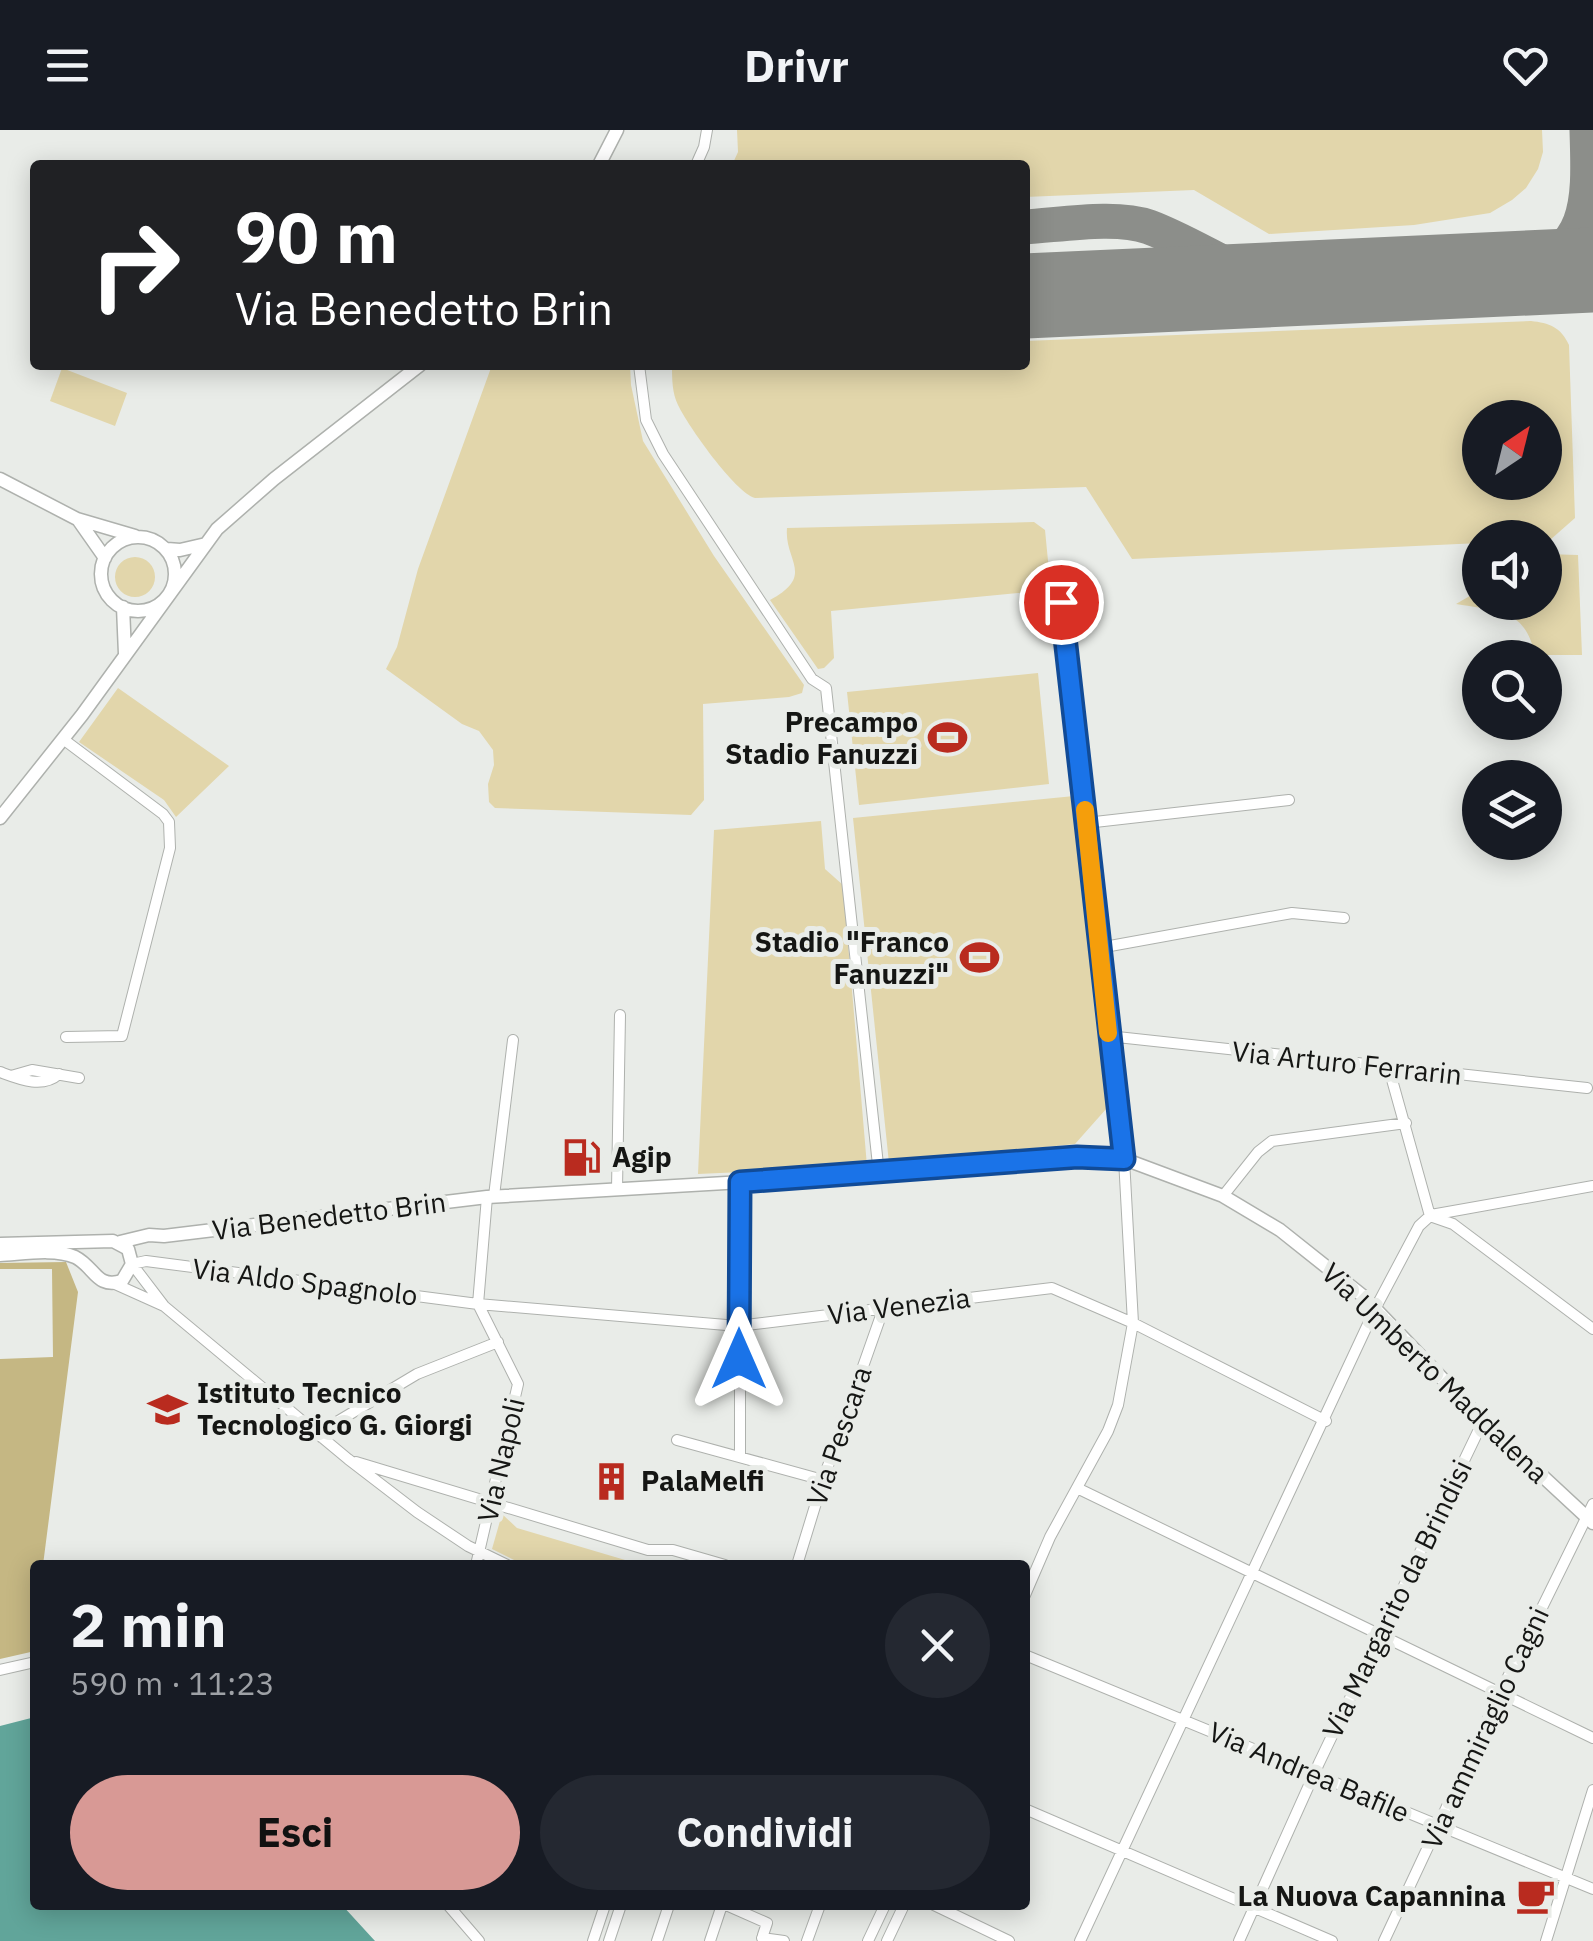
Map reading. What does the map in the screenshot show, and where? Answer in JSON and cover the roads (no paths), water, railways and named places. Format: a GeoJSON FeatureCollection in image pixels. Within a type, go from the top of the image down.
{"type":"FeatureCollection","features":[{"type":"Feature","properties":{"kind":"street"},"geometry":{"type":"LineString","coordinates":[[602,160],[617,130]]}},
{"type":"Feature","properties":{"kind":"street"},"geometry":{"type":"LineString","coordinates":[[698,160],[707,130]]}},
{"type":"Feature","properties":{"kind":"street"},"geometry":{"type":"LineString","coordinates":[[0,818],[228,519],[414,370]]}},
{"type":"Feature","properties":{"kind":"street"},"geometry":{"type":"LineString","coordinates":[[640,370],[646,420],[663,454],[812,679],[826,688],[880,1174]]}},
{"type":"Feature","properties":{"kind":"street"},"geometry":{"type":"LineString","coordinates":[[0,480],[77,519],[147,537],[167,549],[206,544]]}},
{"type":"Feature","properties":{"kind":"street"},"geometry":{"type":"LineString","coordinates":[[77,519],[105,558]]}},
{"type":"Feature","properties":{"kind":"street"},"geometry":{"type":"LineString","coordinates":[[136,536],[114,545],[105,558],[101,576],[110,598],[123,608],[152,608],[170,594],[176,571],[167,549]]}},
{"type":"Feature","properties":{"kind":"street"},"geometry":{"type":"LineString","coordinates":[[1030,1583],[1118,1405],[1133,1324],[1124,1159],[1061,602]]}},
{"type":"Feature","properties":{"kind":"street"},"geometry":{"type":"LineString","coordinates":[[123,608],[125,654]]}},
{"type":"Feature","properties":{"kind":"street"},"geometry":{"type":"LineString","coordinates":[[63,739],[163,814],[170,830],[170,848],[122,1036],[66,1037]]}},
{"type":"Feature","properties":{"kind":"street"},"geometry":{"type":"LineString","coordinates":[[1086,823],[1289,800]]}},
{"type":"Feature","properties":{"kind":"street"},"geometry":{"type":"LineString","coordinates":[[1099,948],[1292,913],[1344,918]]}},
{"type":"Feature","properties":{"kind":"street"},"geometry":{"type":"LineString","coordinates":[[617,1190],[620,1016]]}},
{"type":"Feature","properties":{"kind":"street","name":"Via Arturo Ferrarin"},"geometry":{"type":"LineString","coordinates":[[1108,1036],[1587,1088]]}},
{"type":"Feature","properties":{"kind":"street"},"geometry":{"type":"LineString","coordinates":[[478,1304],[513,1040]]}},
{"type":"Feature","properties":{"kind":"street"},"geometry":{"type":"LineString","coordinates":[[1389,1069],[1430,1216]]}},
{"type":"Feature","properties":{"kind":"street"},"geometry":{"type":"LineString","coordinates":[[6,1074],[32,1070],[79,1078]]}},
{"type":"Feature","properties":{"kind":"street"},"geometry":{"type":"LineString","coordinates":[[1223,1196],[1258,1152],[1272,1141],[1406,1123]]}},
{"type":"Feature","properties":{"kind":"street","name":"Via Benedetto Brin"},"geometry":{"type":"LineString","coordinates":[[0,1244],[100,1244],[490,1196],[880,1174],[1077,1157],[1124,1159],[1223,1196]]}},
{"type":"Feature","properties":{"kind":"street"},"geometry":{"type":"LineString","coordinates":[[740,1182],[740,1456]]}},
{"type":"Feature","properties":{"kind":"street"},"geometry":{"type":"LineString","coordinates":[[1080,1941],[1375,1309],[1420,1226],[1430,1216],[1593,1186]]}},
{"type":"Feature","properties":{"kind":"street","name":"Via Umberto Maddalena"},"geometry":{"type":"LineString","coordinates":[[1223,1196],[1280,1230],[1375,1309],[1483,1421],[1591,1514]]}},
{"type":"Feature","properties":{"kind":"street"},"geometry":{"type":"LineString","coordinates":[[1430,1216],[1453,1224],[1593,1329]]}},
{"type":"Feature","properties":{"kind":"street","name":"Via Benedetto Brin"},"geometry":{"type":"LineString","coordinates":[[116,1284],[127,1277],[132,1262],[147,1242],[164,1236]]}},
{"type":"Feature","properties":{"kind":"street"},"geometry":{"type":"LineString","coordinates":[[120,1242],[164,1306],[348,1460],[430,1520],[497,1560]]}},
{"type":"Feature","properties":{"kind":"street"},"geometry":{"type":"LineString","coordinates":[[90,1269],[90,1257],[100,1244]]}},
{"type":"Feature","properties":{"kind":"street"},"geometry":{"type":"LineString","coordinates":[[0,1254],[62,1254],[75,1258],[100,1281],[116,1284],[164,1306]]}},
{"type":"Feature","properties":{"kind":"street","name":"Via Aldo Spagnolo"},"geometry":{"type":"LineString","coordinates":[[132,1262],[478,1304]]}},
{"type":"Feature","properties":{"kind":"street"},"geometry":{"type":"LineString","coordinates":[[148,1284],[156,1262]]}},
{"type":"Feature","properties":{"kind":"street","name":"Via Venezia"},"geometry":{"type":"LineString","coordinates":[[478,1304],[738,1326],[1052,1288],[1326,1420]]}},
{"type":"Feature","properties":{"kind":"street","name":"Via Napoli"},"geometry":{"type":"LineString","coordinates":[[478,1304],[518,1384],[478,1560]]}},
{"type":"Feature","properties":{"kind":"street","name":"Via Pescara"},"geometry":{"type":"LineString","coordinates":[[799,1560],[884,1308]]}},
{"type":"Feature","properties":{"kind":"street"},"geometry":{"type":"LineString","coordinates":[[321,1437],[330,1426],[417,1374],[498,1342]]}},
{"type":"Feature","properties":{"kind":"street","name":"Via Margarito da Brindisi"},"geometry":{"type":"LineString","coordinates":[[1239,1941],[1379,1634],[1483,1421]]}},
{"type":"Feature","properties":{"kind":"street"},"geometry":{"type":"LineString","coordinates":[[677,1440],[823,1480]]}},
{"type":"Feature","properties":{"kind":"street"},"geometry":{"type":"LineString","coordinates":[[348,1460],[648,1550],[673,1550],[708,1560]]}},
{"type":"Feature","properties":{"kind":"street"},"geometry":{"type":"LineString","coordinates":[[1077,1488],[1593,1738]]}},
{"type":"Feature","properties":{"kind":"street","name":"Via ammiraglio Cagni"},"geometry":{"type":"LineString","coordinates":[[1384,1941],[1500,1693],[1591,1514]]}},
{"type":"Feature","properties":{"kind":"street"},"geometry":{"type":"LineString","coordinates":[[670,1560],[673,1550]]}},
{"type":"Feature","properties":{"kind":"street","name":"Via Andrea Bafile"},"geometry":{"type":"LineString","coordinates":[[1030,1657],[1593,1889]]}},
{"type":"Feature","properties":{"kind":"street"},"geometry":{"type":"LineString","coordinates":[[0,1670],[30,1663]]}},
{"type":"Feature","properties":{"kind":"street"},"geometry":{"type":"LineString","coordinates":[[1546,1941],[1593,1790]]}},
{"type":"Feature","properties":{"kind":"street"},"geometry":{"type":"LineString","coordinates":[[1030,1811],[1332,1941]]}},
{"type":"Feature","properties":{"kind":"street"},"geometry":{"type":"LineString","coordinates":[[452,1910],[479,1941]]}},
{"type":"Feature","properties":{"kind":"street"},"geometry":{"type":"LineString","coordinates":[[593,1941],[604,1910]]}},
{"type":"Feature","properties":{"kind":"street"},"geometry":{"type":"LineString","coordinates":[[609,1941],[619,1910]]}},
{"type":"Feature","properties":{"kind":"street"},"geometry":{"type":"LineString","coordinates":[[658,1941],[667,1910]]}},
{"type":"Feature","properties":{"kind":"street"},"geometry":{"type":"LineString","coordinates":[[710,1941],[722,1910]]}},
{"type":"Feature","properties":{"kind":"street"},"geometry":{"type":"LineString","coordinates":[[808,1941],[818,1910]]}},
{"type":"Feature","properties":{"kind":"street"},"geometry":{"type":"LineString","coordinates":[[868,1941],[883,1910]]}},
{"type":"Feature","properties":{"kind":"street"},"geometry":{"type":"LineString","coordinates":[[887,1941],[902,1910]]}},
{"type":"Feature","properties":{"kind":"street"},"geometry":{"type":"LineString","coordinates":[[944,1910],[1009,1941]]}},
{"type":"Feature","properties":{"kind":"street"},"geometry":{"type":"LineString","coordinates":[[755,1911],[767,1924],[762,1938],[784,1941]]}},
{"type":"Feature","properties":{"kind":"water"},"geometry":{"type":"Polygon","coordinates":[[[30,1718],[30,1910],[347,1910],[375,1941],[0,1941],[0,1726],[30,1718]]]}},
{"type":"Feature","properties":{"kind":"place","name":"Precampo Stadio Fanuzzi"},"geometry":{"type":"Point","coordinates":[948,738]}},
{"type":"Feature","properties":{"kind":"place","name":"Stadio \"Franco Fanuzzi\""},"geometry":{"type":"Point","coordinates":[979,958]}},
{"type":"Feature","properties":{"kind":"place","name":"Agip"},"geometry":{"type":"Point","coordinates":[582,1157]}},
{"type":"Feature","properties":{"kind":"place","name":"Istituto Tecnico Tecnologico G. Giorgi"},"geometry":{"type":"Point","coordinates":[167,1409]}},
{"type":"Feature","properties":{"kind":"place","name":"PalaMelfi"},"geometry":{"type":"Point","coordinates":[611,1481]}},
{"type":"Feature","properties":{"kind":"place","name":"La Nuova Capannina"},"geometry":{"type":"Point","coordinates":[1536,1896]}}]}
